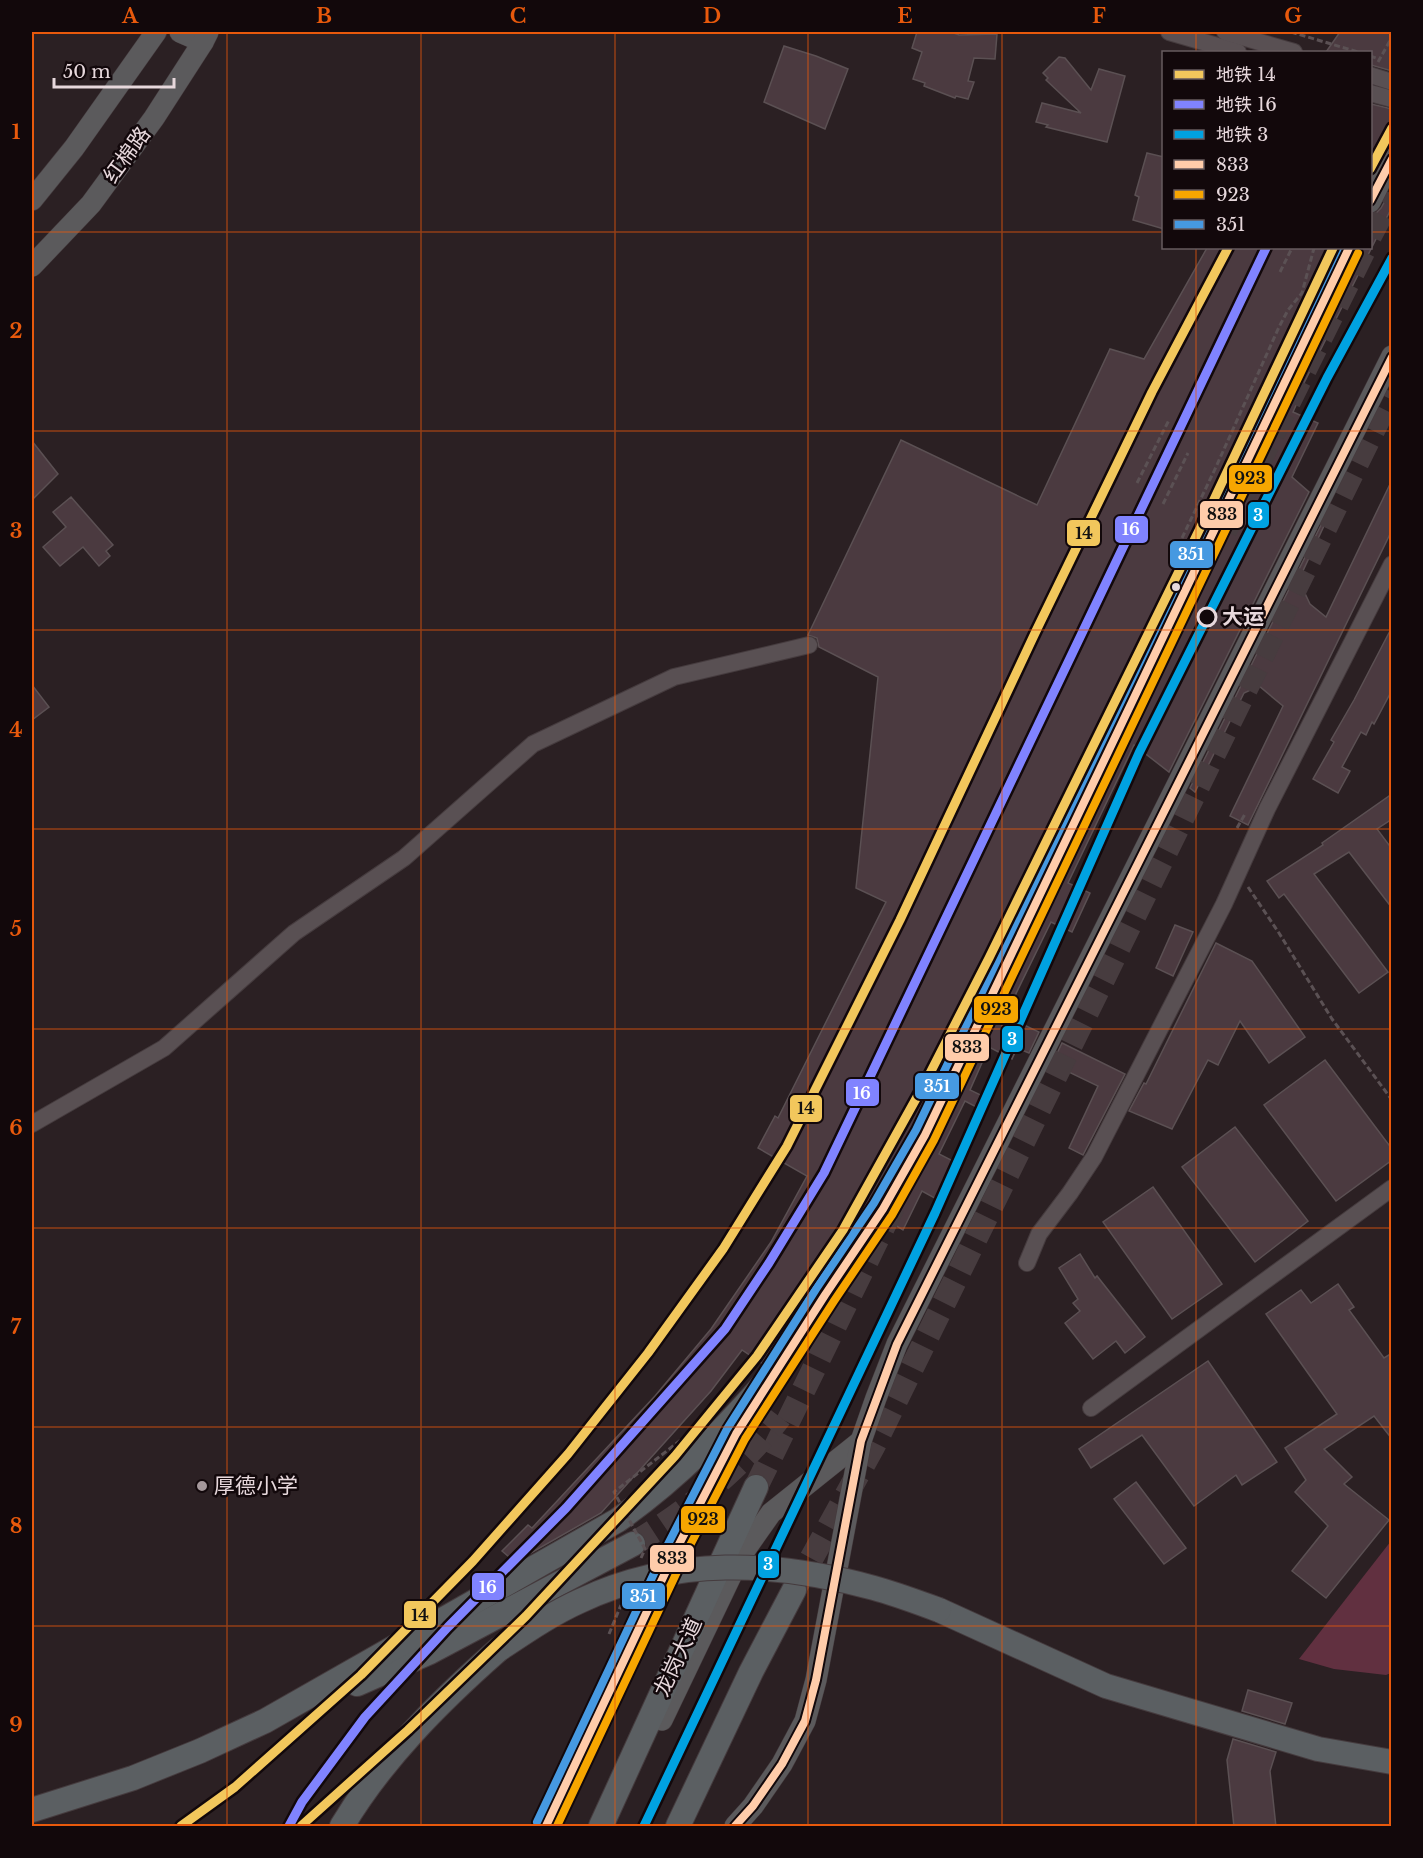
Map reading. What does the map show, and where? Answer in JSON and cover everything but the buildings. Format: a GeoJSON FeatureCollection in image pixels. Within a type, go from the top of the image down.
{"type":"FeatureCollection","features":[{"type":"Feature","properties":{"kind":"highway"},"geometry":{"type":"LineString","coordinates":[[265,1721],[618,1520],[650,1498],[680,1471],[739,1413],[776,1370]]}},
{"type":"Feature","properties":{"kind":"highway","name":"龙岗大道"},"geometry":{"type":"LineString","coordinates":[[601,1827],[756,1486]]}},
{"type":"Feature","properties":{"kind":"highway"},"geometry":{"type":"LineString","coordinates":[[32,1810],[133,1778],[376,1676],[637,1552]]}},
{"type":"Feature","properties":{"kind":"highway"},"geometry":{"type":"LineString","coordinates":[[342,1827],[352,1809],[385,1765],[461,1683],[498,1650],[540,1622],[605,1590],[654,1575],[698,1568],[775,1568],[875,1588],[939,1610],[1106,1686],[1318,1749],[1392,1762]]}},
{"type":"Feature","properties":{"kind":"highway"},"geometry":{"type":"LineString","coordinates":[[678,1827],[751,1672],[794,1590]]}},
{"type":"Feature","properties":{"kind":"main road"},"geometry":{"type":"LineString","coordinates":[[32,200],[74,148],[156,32]]}},
{"type":"Feature","properties":{"kind":"main road"},"geometry":{"type":"LineString","coordinates":[[180,32],[205,37]]}},
{"type":"Feature","properties":{"kind":"main road","name":"红棉路"},"geometry":{"type":"LineString","coordinates":[[32,266],[91,204],[154,118],[205,37]]}},
{"type":"Feature","properties":{"kind":"main road"},"geometry":{"type":"LineString","coordinates":[[1372,200],[1392,158]]}},
{"type":"Feature","properties":{"kind":"main road"},"geometry":{"type":"LineString","coordinates":[[546,1827],[703,1495],[736,1434],[883,1209],[925,1135],[1349,249]]}},
{"type":"Feature","properties":{"kind":"main road"},"geometry":{"type":"LineString","coordinates":[[735,1827],[753,1806],[782,1764],[805,1721],[816,1680],[861,1441],[897,1344],[1392,356]]}},
{"type":"Feature","properties":{"kind":"main road"},"geometry":{"type":"LineString","coordinates":[[611,1827],[740,1557],[771,1513],[861,1441]]}},
{"type":"Feature","properties":{"kind":"street"},"geometry":{"type":"LineString","coordinates":[[1169,32],[1235,51]]}},
{"type":"Feature","properties":{"kind":"street"},"geometry":{"type":"LineString","coordinates":[[1225,32],[1291,51]]}},
{"type":"Feature","properties":{"kind":"street"},"geometry":{"type":"LineString","coordinates":[[1372,81],[1392,82]]}},
{"type":"Feature","properties":{"kind":"street"},"geometry":{"type":"LineString","coordinates":[[1372,82],[1392,99]]}},
{"type":"Feature","properties":{"kind":"street"},"geometry":{"type":"LineString","coordinates":[[1027,1263],[1039,1234],[1094,1156],[1224,904],[1267,809],[1392,564]]}},
{"type":"Feature","properties":{"kind":"street"},"geometry":{"type":"LineString","coordinates":[[32,1124],[164,1048],[294,933],[404,858],[533,744],[674,677],[809,645]]}},
{"type":"Feature","properties":{"kind":"street"},"geometry":{"type":"LineString","coordinates":[[1091,1408],[1392,1188]]}},
{"type":"Feature","properties":{"kind":"path"},"geometry":{"type":"LineString","coordinates":[[1291,32],[1355,51]]}},
{"type":"Feature","properties":{"kind":"path"},"geometry":{"type":"LineString","coordinates":[[1372,79],[1392,37]]}},
{"type":"Feature","properties":{"kind":"path"},"geometry":{"type":"LineString","coordinates":[[1372,56],[1380,59]]}},
{"type":"Feature","properties":{"kind":"path"},"geometry":{"type":"LineString","coordinates":[[1243,286],[1262,249]]}},
{"type":"Feature","properties":{"kind":"path"},"geometry":{"type":"LineString","coordinates":[[1280,273],[1292,249]]}},
{"type":"Feature","properties":{"kind":"path"},"geometry":{"type":"LineString","coordinates":[[1182,538],[1279,327],[1288,310],[1302,293],[1314,249]]}},
{"type":"Feature","properties":{"kind":"path"},"geometry":{"type":"LineString","coordinates":[[1137,483],[1169,420]]}},
{"type":"Feature","properties":{"kind":"path"},"geometry":{"type":"LineString","coordinates":[[1162,504],[1188,453]]}},
{"type":"Feature","properties":{"kind":"path"},"geometry":{"type":"LineString","coordinates":[[1237,828],[1245,814]]}},
{"type":"Feature","properties":{"kind":"path"},"geometry":{"type":"LineString","coordinates":[[1247,886],[1349,1045],[1392,1100]]}},
{"type":"Feature","properties":{"kind":"path"},"geometry":{"type":"LineString","coordinates":[[637,1552],[645,1549],[614,1492],[686,1436]]}},
{"type":"Feature","properties":{"kind":"path"},"geometry":{"type":"LineString","coordinates":[[609,1634],[622,1602]]}},
{"type":"Feature","properties":{"kind":"shaded area"},"geometry":{"type":"Polygon","coordinates":[[[1391,1541],[1391,1673],[1386,1675],[1334,1669],[1299,1659],[1391,1541]]]}},
{"type":"Feature","properties":{"kind":"tunnel"},"geometry":{"type":"LineString","coordinates":[[1372,232],[1392,194]]}},
{"type":"Feature","properties":{"kind":"tunnel"},"geometry":{"type":"LineString","coordinates":[[1225,531],[1365,249]]}},
{"type":"Feature","properties":{"kind":"tunnel"},"geometry":{"type":"LineString","coordinates":[[794,1590],[873,1447],[1392,392]]}},
{"type":"Feature","properties":{"kind":"tunnel"},"geometry":{"type":"LineString","coordinates":[[756,1487],[895,1203]]}},
{"type":"Feature","properties":{"kind":"tunnel"},"geometry":{"type":"LineString","coordinates":[[633,1544],[673,1518],[731,1471],[780,1417]]}},
{"type":"Feature","properties":{"kind":"metro line","name":"14"},"geometry":{"type":"LineString","coordinates":[[1372,165],[1392,128]]}},
{"type":"Feature","properties":{"kind":"metro line","name":"14"},"geometry":{"type":"LineString","coordinates":[[181,1826],[235,1787],[361,1675],[473,1561],[568,1454],[648,1353],[723,1249],[787,1146],[900,920],[1152,392],[1227,249]]}},
{"type":"Feature","properties":{"kind":"metro line","name":"16"},"geometry":{"type":"LineString","coordinates":[[289,1826],[302,1802],[365,1717],[448,1627],[566,1508],[725,1329],[769,1263],[824,1173],[1266,249]]}},
{"type":"Feature","properties":{"kind":"metro line","name":"14"},"geometry":{"type":"LineString","coordinates":[[301,1826],[408,1730],[526,1616],[675,1456],[757,1356],[843,1230],[927,1079],[989,958],[1209,510],[1333,249]]}},
{"type":"Feature","properties":{"kind":"metro line","name":"3"},"geometry":{"type":"LineString","coordinates":[[644,1826],[935,1213],[1139,753],[1327,378],[1392,258]]}},
{"type":"Feature","properties":{"kind":"transit line","name":"833"},"geometry":{"type":"LineString","coordinates":[[1372,197],[1392,159]]}},
{"type":"Feature","properties":{"kind":"transit line","name":"351"},"geometry":{"type":"LineString","coordinates":[[537,1822],[666,1548],[727,1429],[874,1203],[916,1130],[1338,249]]}},
{"type":"Feature","properties":{"kind":"transit line","name":"833"},"geometry":{"type":"LineString","coordinates":[[546,1826],[675,1552],[736,1434],[883,1209],[925,1135],[1349,249]]}},
{"type":"Feature","properties":{"kind":"transit line","name":"923"},"geometry":{"type":"LineString","coordinates":[[557,1826],[684,1557],[745,1439],[892,1215],[934,1140],[1358,253]]}},
{"type":"Feature","properties":{"kind":"transit line","name":"833"},"geometry":{"type":"LineString","coordinates":[[735,1826],[753,1806],[782,1764],[805,1721],[816,1680],[861,1441],[897,1344],[1392,357]]}},
{"type":"Feature","properties":{"kind":"place","name":"大运"},"geometry":{"type":"Point","coordinates":[1207,617]}},
{"type":"Feature","properties":{"kind":"place","name":"厚德小学"},"geometry":{"type":"Point","coordinates":[202,1486]}}]}
